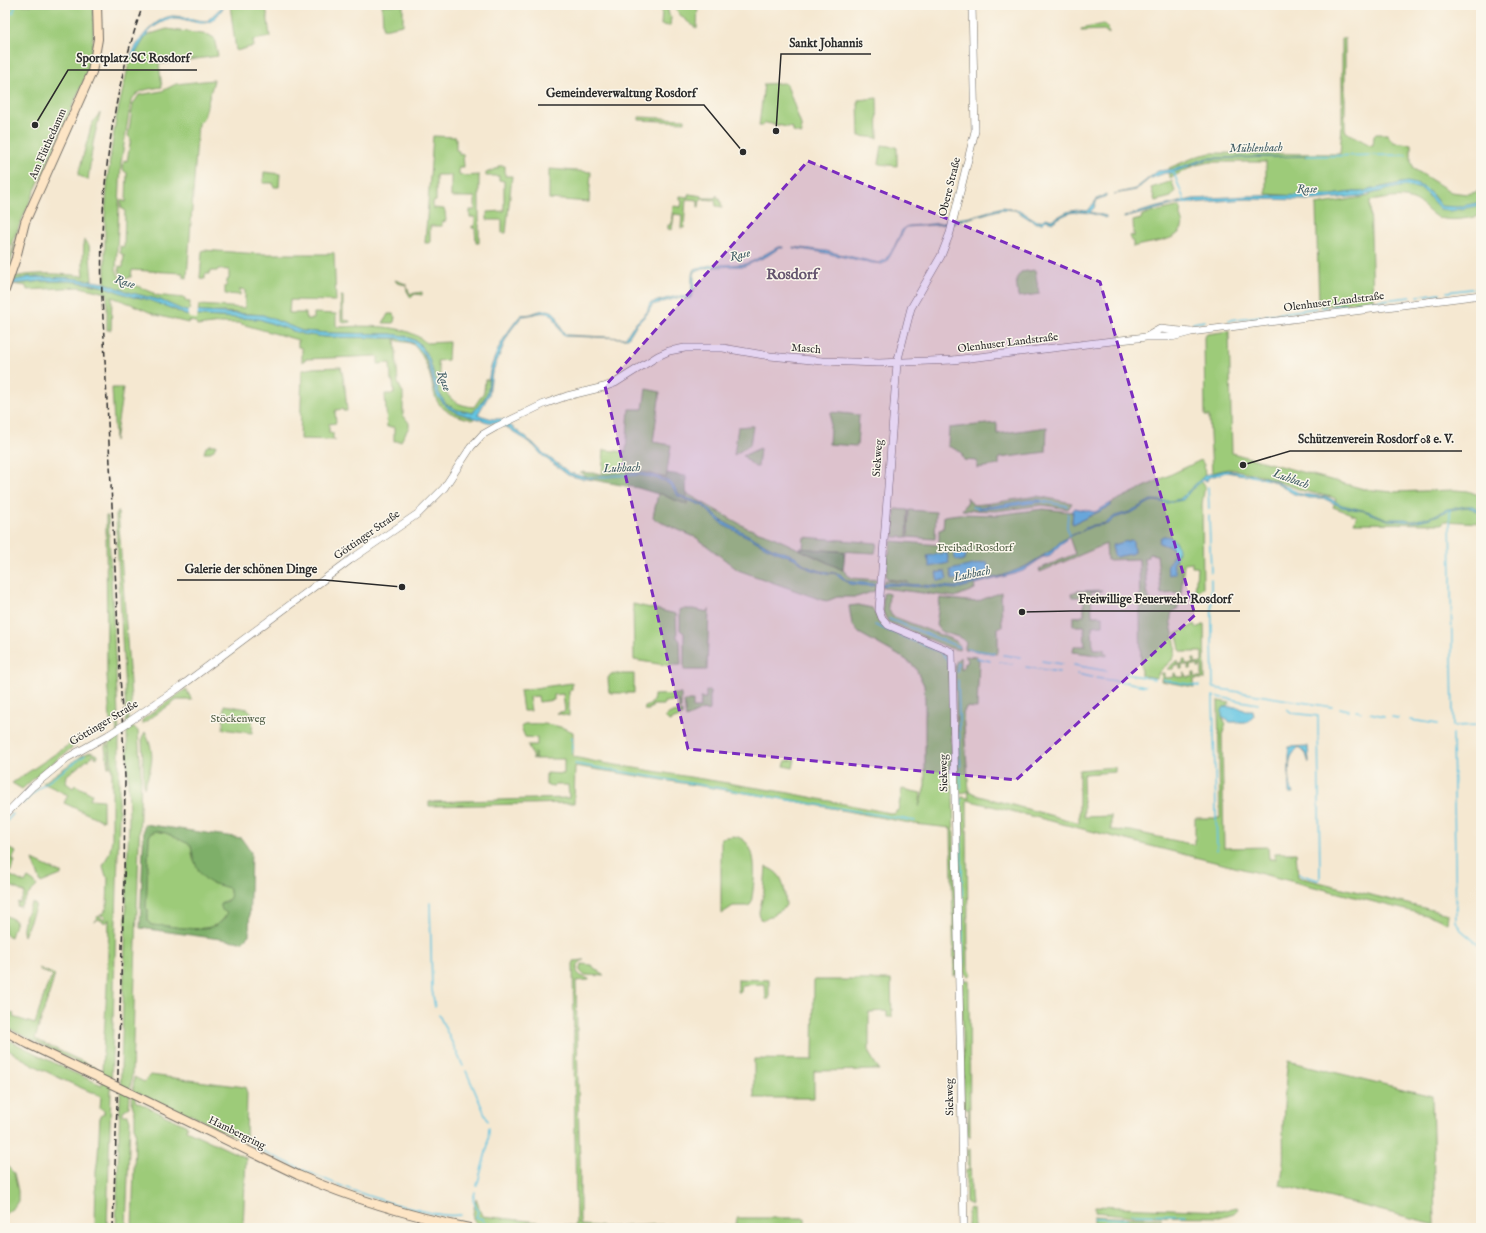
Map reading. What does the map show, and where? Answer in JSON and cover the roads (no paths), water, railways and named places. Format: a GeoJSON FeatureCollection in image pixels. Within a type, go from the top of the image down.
{"type":"FeatureCollection","features":[{"type":"Feature","properties":{"kind":"main road","name":"Am Flüthedamm"},"geometry":{"type":"LineString","coordinates":[[6,289],[11,276],[25,222],[92,72],[98,39],[97,5]]}},
{"type":"Feature","properties":{"kind":"main road","name":"Hambergring"},"geometry":{"type":"LineString","coordinates":[[5,1031],[28,1044],[298,1175],[324,1186],[404,1213],[469,1228]]}},
{"type":"Feature","properties":{"kind":"street","name":"Obere Straße"},"geometry":{"type":"LineString","coordinates":[[897,363],[911,308],[945,248],[953,222],[975,131],[972,5]]}},
{"type":"Feature","properties":{"kind":"street","name":"Olenhuser Landstraße"},"geometry":{"type":"LineString","coordinates":[[897,363],[953,360],[1146,337],[1172,337],[1191,332],[1481,295]]}},
{"type":"Feature","properties":{"kind":"street","name":"Göttinger Straße"},"geometry":{"type":"LineString","coordinates":[[5,815],[32,787],[67,758],[110,734],[180,687],[354,556],[419,513],[444,488],[477,439],[507,421],[567,396],[615,383],[658,356],[669,351],[685,348],[715,348]]}},
{"type":"Feature","properties":{"kind":"street","name":"Masch"},"geometry":{"type":"LineString","coordinates":[[715,348],[829,362],[897,363]]}},
{"type":"Feature","properties":{"kind":"street","name":"Siekweg"},"geometry":{"type":"LineString","coordinates":[[897,363],[879,610],[884,622],[899,630],[952,652],[964,1228]]}},
{"type":"Feature","properties":{"kind":"water"},"geometry":{"type":"Polygon","coordinates":[[[224,5],[226,5],[215,18],[207,23],[198,23],[175,18],[168,19],[159,24],[149,32],[130,59],[141,39],[159,21],[166,17],[173,16],[207,21],[224,5]]]}},
{"type":"Feature","properties":{"kind":"water"},"geometry":{"type":"Polygon","coordinates":[[[1307,156],[1208,159],[1172,173],[1165,173],[1149,179],[1136,190],[1114,194],[1135,189],[1158,171],[1175,169],[1207,158],[1307,156]]]}},
{"type":"Feature","properties":{"kind":"water"},"geometry":{"type":"Polygon","coordinates":[[[1407,182],[1425,188],[1441,206],[1457,207],[1481,202],[1481,205],[1451,211],[1440,209],[1422,189],[1404,186],[1361,196],[1314,200],[1247,199],[1176,204],[1124,218],[1150,209],[1193,199],[1248,196],[1332,195],[1360,192],[1407,182]]]}},
{"type":"Feature","properties":{"kind":"water"},"geometry":{"type":"Polygon","coordinates":[[[1106,194],[1106,196],[1097,200],[1094,208],[1090,212],[1106,216],[1106,218],[1076,212],[1065,215],[1053,222],[1046,220],[1043,223],[1036,223],[1015,210],[1002,209],[949,224],[907,227],[886,262],[882,264],[793,248],[826,251],[879,263],[885,260],[894,247],[902,230],[908,226],[944,223],[950,220],[970,217],[1003,207],[1019,210],[1037,221],[1041,221],[1046,218],[1052,220],[1067,212],[1076,210],[1088,211],[1097,199],[1106,194]]]}},
{"type":"Feature","properties":{"kind":"water"},"geometry":{"type":"Polygon","coordinates":[[[778,247],[783,247],[745,266],[713,267],[694,271],[694,290],[691,298],[677,298],[652,305],[648,313],[636,325],[628,338],[625,338],[633,326],[647,312],[650,303],[677,296],[686,297],[690,295],[692,288],[692,274],[694,269],[711,265],[745,264],[778,247]]]}},
{"type":"Feature","properties":{"kind":"water"},"geometry":{"type":"Polygon","coordinates":[[[5,277],[13,281],[30,277],[70,278],[105,283],[128,292],[160,300],[185,311],[263,315],[302,331],[391,334],[405,336],[418,342],[429,358],[439,393],[446,404],[457,410],[473,413],[486,396],[492,363],[499,348],[511,328],[521,315],[549,310],[555,314],[561,329],[566,335],[620,338],[564,336],[553,315],[549,313],[522,316],[506,339],[492,373],[489,395],[478,414],[493,419],[502,419],[534,444],[544,454],[570,473],[585,477],[638,473],[655,476],[666,480],[673,485],[679,495],[703,504],[722,521],[772,548],[795,556],[806,566],[821,571],[834,573],[827,574],[809,569],[794,558],[766,547],[723,525],[703,506],[678,496],[671,486],[665,481],[638,475],[583,479],[568,475],[543,456],[533,445],[508,428],[496,423],[458,413],[448,408],[437,396],[428,362],[423,353],[413,343],[397,338],[325,337],[302,334],[259,319],[185,315],[176,310],[143,298],[133,297],[93,284],[70,281],[44,281],[12,284],[5,281],[5,277]]]}},
{"type":"Feature","properties":{"kind":"water"},"geometry":{"type":"Polygon","coordinates":[[[1226,470],[1268,478],[1301,494],[1327,497],[1342,505],[1371,512],[1387,519],[1405,519],[1412,521],[1433,516],[1447,509],[1467,506],[1473,506],[1481,512],[1481,514],[1467,507],[1450,510],[1431,518],[1414,522],[1388,520],[1364,511],[1342,507],[1323,498],[1309,498],[1294,494],[1272,481],[1258,477],[1226,472],[1208,478],[1207,481],[1203,480],[1191,490],[1183,500],[1167,503],[1154,501],[1150,502],[1133,512],[1115,518],[1108,524],[1093,526],[1083,530],[1093,525],[1106,523],[1115,516],[1129,512],[1151,500],[1170,501],[1180,499],[1205,475],[1226,470]]]}},
{"type":"Feature","properties":{"kind":"water"},"geometry":{"type":"Polygon","coordinates":[[[1029,500],[1041,500],[1042,502],[977,509],[977,507],[1029,500]]]}},
{"type":"Feature","properties":{"kind":"water"},"geometry":{"type":"Polygon","coordinates":[[[1111,503],[1111,506],[1073,524],[1072,523],[1073,510],[1075,508],[1095,512],[1111,503]]]}},
{"type":"Feature","properties":{"kind":"water"},"geometry":{"type":"Polygon","coordinates":[[[1081,532],[1069,537],[1048,557],[1043,557],[1023,571],[956,589],[849,584],[834,573],[840,574],[847,581],[853,582],[955,587],[1002,576],[1027,566],[1052,550],[1060,542],[1072,534],[1081,532]]]}},
{"type":"Feature","properties":{"kind":"water"},"geometry":{"type":"Polygon","coordinates":[[[1163,536],[1172,538],[1178,549],[1178,554],[1173,565],[1176,573],[1169,575],[1167,569],[1174,552],[1172,548],[1159,543],[1160,538],[1163,536]]]}},
{"type":"Feature","properties":{"kind":"water"},"geometry":{"type":"Polygon","coordinates":[[[1131,540],[1133,541],[1134,552],[1116,557],[1114,555],[1113,545],[1131,540]]]}},
{"type":"Feature","properties":{"kind":"water"},"geometry":{"type":"Polygon","coordinates":[[[960,549],[964,551],[966,555],[964,559],[960,561],[956,559],[954,555],[956,551],[960,549]]]}},
{"type":"Feature","properties":{"kind":"water"},"geometry":{"type":"Polygon","coordinates":[[[947,553],[949,563],[930,567],[927,556],[947,553]]]}},
{"type":"Feature","properties":{"kind":"water"},"geometry":{"type":"Polygon","coordinates":[[[987,562],[989,573],[952,580],[950,570],[987,562]]]}},
{"type":"Feature","properties":{"kind":"water"},"geometry":{"type":"Polygon","coordinates":[[[945,571],[947,579],[938,581],[936,573],[945,571]]]}},
{"type":"Feature","properties":{"kind":"water"},"geometry":{"type":"Polygon","coordinates":[[[1224,707],[1238,707],[1246,711],[1253,711],[1254,716],[1248,722],[1230,722],[1222,717],[1222,710],[1224,707]]]}},
{"type":"Feature","properties":{"kind":"water"},"geometry":{"type":"Polygon","coordinates":[[[1308,746],[1309,763],[1306,754],[1299,747],[1291,757],[1289,765],[1289,747],[1308,746]]]}},
{"type":"Feature","properties":{"kind":"water"},"geometry":{"type":"Polygon","coordinates":[[[1289,775],[1291,785],[1293,793],[1289,793],[1289,775]]]}},
{"type":"Feature","properties":{"kind":"waterway"},"geometry":{"type":"LineString","coordinates":[[5,13],[13,13],[16,5]]}},
{"type":"Feature","properties":{"kind":"waterway","name":"Mühlenbach"},"geometry":{"type":"LineString","coordinates":[[1306,156],[1406,155]]}},
{"type":"Feature","properties":{"kind":"waterway"},"geometry":{"type":"LineString","coordinates":[[1173,171],[1185,202]]}},
{"type":"Feature","properties":{"kind":"waterway"},"geometry":{"type":"LineString","coordinates":[[1447,292],[1478,288]]}},
{"type":"Feature","properties":{"kind":"waterway"},"geometry":{"type":"LineString","coordinates":[[1418,296],[1440,293]]}},
{"type":"Feature","properties":{"kind":"waterway"},"geometry":{"type":"LineString","coordinates":[[1355,303],[1411,297]]}},
{"type":"Feature","properties":{"kind":"waterway"},"geometry":{"type":"LineString","coordinates":[[1331,307],[1346,304]]}},
{"type":"Feature","properties":{"kind":"waterway"},"geometry":{"type":"LineString","coordinates":[[1322,308],[1326,307]]}},
{"type":"Feature","properties":{"kind":"waterway"},"geometry":{"type":"LineString","coordinates":[[1266,315],[1317,308]]}},
{"type":"Feature","properties":{"kind":"waterway"},"geometry":{"type":"LineString","coordinates":[[1229,320],[1261,316]]}},
{"type":"Feature","properties":{"kind":"waterway"},"geometry":{"type":"LineString","coordinates":[[1193,323],[1205,321]]}},
{"type":"Feature","properties":{"kind":"waterway","name":"Luhbach"},"geometry":{"type":"LineString","coordinates":[[1220,473],[1228,471]]}},
{"type":"Feature","properties":{"kind":"waterway","name":"Luhbach"},"geometry":{"type":"LineString","coordinates":[[1236,472],[1265,479]]}},
{"type":"Feature","properties":{"kind":"waterway"},"geometry":{"type":"LineString","coordinates":[[1208,487],[1209,509]]}},
{"type":"Feature","properties":{"kind":"waterway","name":"Luhbach"},"geometry":{"type":"LineString","coordinates":[[1286,487],[1295,492]]}},
{"type":"Feature","properties":{"kind":"waterway"},"geometry":{"type":"LineString","coordinates":[[1041,501],[1067,506]]}},
{"type":"Feature","properties":{"kind":"waterway"},"geometry":{"type":"LineString","coordinates":[[972,507],[978,508]]}},
{"type":"Feature","properties":{"kind":"waterway"},"geometry":{"type":"LineString","coordinates":[[1450,510],[1453,726],[1481,725]]}},
{"type":"Feature","properties":{"kind":"waterway"},"geometry":{"type":"LineString","coordinates":[[1068,513],[1067,527],[1070,536]]}},
{"type":"Feature","properties":{"kind":"waterway"},"geometry":{"type":"LineString","coordinates":[[1209,516],[1211,572]]}},
{"type":"Feature","properties":{"kind":"waterway"},"geometry":{"type":"LineString","coordinates":[[1211,579],[1214,688],[1332,707]]}},
{"type":"Feature","properties":{"kind":"waterway"},"geometry":{"type":"LineString","coordinates":[[889,619],[959,647]]}},
{"type":"Feature","properties":{"kind":"waterway"},"geometry":{"type":"LineString","coordinates":[[875,625],[940,652],[947,659],[949,667]]}},
{"type":"Feature","properties":{"kind":"waterway"},"geometry":{"type":"LineString","coordinates":[[967,649],[994,653]]}},
{"type":"Feature","properties":{"kind":"waterway"},"geometry":{"type":"LineString","coordinates":[[1003,655],[1020,657]]}},
{"type":"Feature","properties":{"kind":"waterway"},"geometry":{"type":"LineString","coordinates":[[977,658],[990,661]]}},
{"type":"Feature","properties":{"kind":"waterway"},"geometry":{"type":"LineString","coordinates":[[1042,661],[1062,664]]}},
{"type":"Feature","properties":{"kind":"waterway"},"geometry":{"type":"LineString","coordinates":[[1000,662],[1012,664]]}},
{"type":"Feature","properties":{"kind":"waterway"},"geometry":{"type":"LineString","coordinates":[[957,672],[958,663]]}},
{"type":"Feature","properties":{"kind":"waterway"},"geometry":{"type":"LineString","coordinates":[[1074,665],[1107,671]]}},
{"type":"Feature","properties":{"kind":"waterway"},"geometry":{"type":"LineString","coordinates":[[1026,667],[1059,672]]}},
{"type":"Feature","properties":{"kind":"waterway"},"geometry":{"type":"LineString","coordinates":[[1077,674],[1092,677]]}},
{"type":"Feature","properties":{"kind":"waterway"},"geometry":{"type":"LineString","coordinates":[[1125,674],[1154,679]]}},
{"type":"Feature","properties":{"kind":"waterway"},"geometry":{"type":"LineString","coordinates":[[1096,678],[1123,682]]}},
{"type":"Feature","properties":{"kind":"waterway"},"geometry":{"type":"LineString","coordinates":[[958,680],[961,788]]}},
{"type":"Feature","properties":{"kind":"waterway"},"geometry":{"type":"LineString","coordinates":[[1163,680],[1199,686]]}},
{"type":"Feature","properties":{"kind":"waterway"},"geometry":{"type":"LineString","coordinates":[[1125,682],[1145,686]]}},
{"type":"Feature","properties":{"kind":"waterway"},"geometry":{"type":"LineString","coordinates":[[1215,697],[1213,696],[1217,850]]}},
{"type":"Feature","properties":{"kind":"waterway"},"geometry":{"type":"LineString","coordinates":[[1218,697],[1258,704]]}},
{"type":"Feature","properties":{"kind":"waterway"},"geometry":{"type":"LineString","coordinates":[[1340,708],[1348,710]]}},
{"type":"Feature","properties":{"kind":"waterway"},"geometry":{"type":"LineString","coordinates":[[1287,709],[1292,713],[1318,716],[1320,879],[1318,880],[1299,874]]}},
{"type":"Feature","properties":{"kind":"waterway"},"geometry":{"type":"LineString","coordinates":[[1356,711],[1361,712]]}},
{"type":"Feature","properties":{"kind":"waterway"},"geometry":{"type":"LineString","coordinates":[[1370,713],[1384,716]]}},
{"type":"Feature","properties":{"kind":"waterway"},"geometry":{"type":"LineString","coordinates":[[1392,717],[1398,718]]}},
{"type":"Feature","properties":{"kind":"waterway"},"geometry":{"type":"LineString","coordinates":[[1410,720],[1438,724]]}},
{"type":"Feature","properties":{"kind":"waterway"},"geometry":{"type":"LineString","coordinates":[[1453,734],[1456,921],[1460,929],[1481,947]]}},
{"type":"Feature","properties":{"kind":"waterway"},"geometry":{"type":"LineString","coordinates":[[572,737],[572,753]]}},
{"type":"Feature","properties":{"kind":"waterway"},"geometry":{"type":"LineString","coordinates":[[23,803],[38,789],[85,755]]}},
{"type":"Feature","properties":{"kind":"waterway"},"geometry":{"type":"LineString","coordinates":[[575,764],[915,821]]}},
{"type":"Feature","properties":{"kind":"waterway"},"geometry":{"type":"LineString","coordinates":[[961,799],[963,966]]}},
{"type":"Feature","properties":{"kind":"waterway"},"geometry":{"type":"LineString","coordinates":[[5,823],[13,814]]}},
{"type":"Feature","properties":{"kind":"waterway"},"geometry":{"type":"LineString","coordinates":[[430,903],[432,990],[435,1007]]}},
{"type":"Feature","properties":{"kind":"waterway"},"geometry":{"type":"LineString","coordinates":[[439,1015],[463,1066]]}},
{"type":"Feature","properties":{"kind":"waterway"},"geometry":{"type":"LineString","coordinates":[[466,1071],[488,1121]]}},
{"type":"Feature","properties":{"kind":"waterway"},"geometry":{"type":"LineString","coordinates":[[477,1186],[488,1145],[489,1127]]}},
{"type":"Feature","properties":{"kind":"waterway"},"geometry":{"type":"LineString","coordinates":[[250,1144],[312,1174],[369,1196],[410,1208],[442,1215],[461,1215]]}},
{"type":"Feature","properties":{"kind":"waterway"},"geometry":{"type":"LineString","coordinates":[[475,1192],[473,1200],[478,1212],[476,1217],[482,1219],[484,1223],[516,1228]]}},
{"type":"Feature","properties":{"kind":"waterway"},"geometry":{"type":"LineString","coordinates":[[1132,1214],[1186,1215]]}},
{"type":"Feature","properties":{"kind":"waterway"},"geometry":{"type":"LineString","coordinates":[[1094,1218],[1128,1219]]}},
{"type":"Feature","properties":{"kind":"railway"},"geometry":{"type":"LineString","coordinates":[[113,1228],[124,886],[125,777],[102,297],[102,223],[109,149],[115,113],[122,76],[143,5]]}},
{"type":"Feature","properties":{"kind":"place","name":"Sportplatz SC Rosdorf"},"geometry":{"type":"Point","coordinates":[35,125]}},
{"type":"Feature","properties":{"kind":"place","name":"Sankt Johannis"},"geometry":{"type":"Point","coordinates":[776,131]}},
{"type":"Feature","properties":{"kind":"place","name":"Gemeindeverwaltung Rosdorf"},"geometry":{"type":"Point","coordinates":[743,152]}},
{"type":"Feature","properties":{"kind":"place","name":"Schützenverein Rosdorf 08 e. V."},"geometry":{"type":"Point","coordinates":[1243,465]}},
{"type":"Feature","properties":{"kind":"place","name":"Galerie der schönen Dinge"},"geometry":{"type":"Point","coordinates":[402,587]}},
{"type":"Feature","properties":{"kind":"place","name":"Freiwillige Feuerwehr Rosdorf"},"geometry":{"type":"Point","coordinates":[1022,612]}},
{"type":"Feature","properties":{"kind":"district","name":"Rosdorf"},"geometry":{"type":"Point","coordinates":[792,274]}},
{"type":"Feature","properties":{"kind":"water label","name":"Rase"},"geometry":{"type":"Point","coordinates":[1307,189]}},
{"type":"Feature","properties":{"kind":"water label","name":"Rase"},"geometry":{"type":"Point","coordinates":[740,255]}},
{"type":"Feature","properties":{"kind":"water label","name":"Rase"},"geometry":{"type":"Point","coordinates":[125,282]}},
{"type":"Feature","properties":{"kind":"water label","name":"Rase"},"geometry":{"type":"Point","coordinates":[444,381]}},
{"type":"Feature","properties":{"kind":"park label","name":"Freibad Rosdorf"},"geometry":{"type":"Point","coordinates":[975,548]}},
{"type":"Feature","properties":{"kind":"park label","name":"Stöckenweg"},"geometry":{"type":"Point","coordinates":[238,719]}}]}
